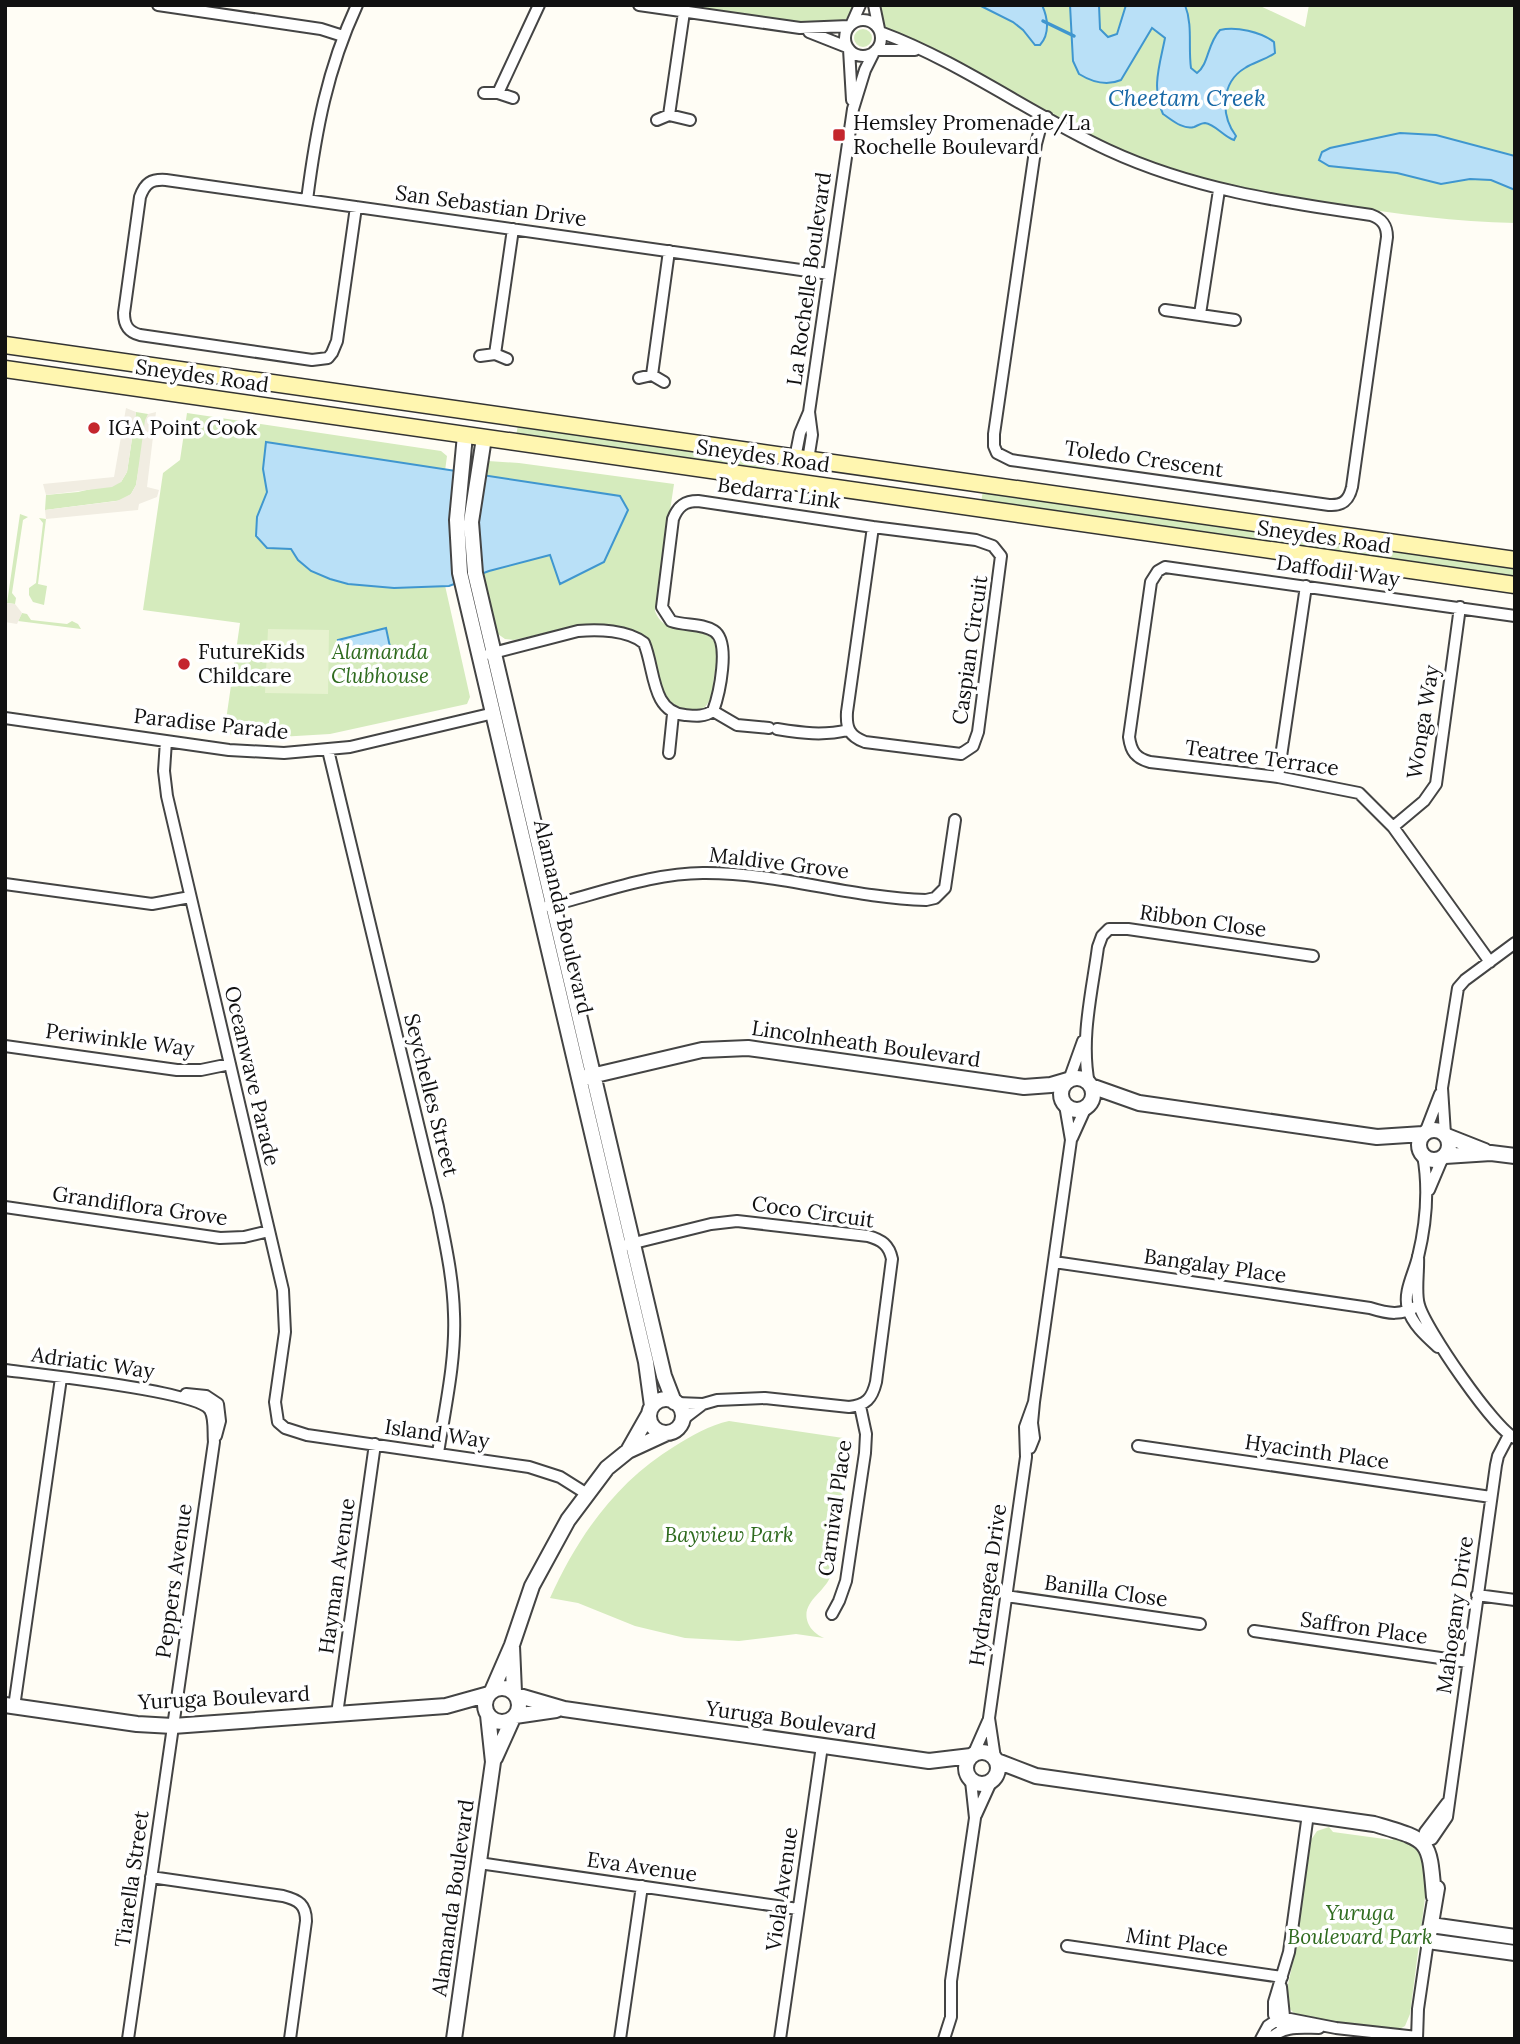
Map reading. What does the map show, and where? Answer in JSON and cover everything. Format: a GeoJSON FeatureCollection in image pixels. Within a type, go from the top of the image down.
{"type":"FeatureCollection","features":[{"type":"Feature","properties":{"kind":"main road","name":"Sneydes Road"},"geometry":{"type":"LineString","coordinates":[[5,345],[1515,560]]}},
{"type":"Feature","properties":{"kind":"main road","name":"Sneydes Road"},"geometry":{"type":"LineString","coordinates":[[5,369],[1515,585]]}},
{"type":"Feature","properties":{"kind":"main road"},"geometry":{"type":"LineString","coordinates":[[465,435],[479,413]]}},
{"type":"Feature","properties":{"kind":"main road"},"geometry":{"type":"LineString","coordinates":[[479,413],[484,438]]}},
{"type":"Feature","properties":{"kind":"main road"},"geometry":{"type":"LineString","coordinates":[[799,483],[802,459]]}},
{"type":"Feature","properties":{"kind":"street"},"geometry":{"type":"LineString","coordinates":[[158,5],[321,29],[343,36]]}},
{"type":"Feature","properties":{"kind":"street"},"geometry":{"type":"LineString","coordinates":[[307,200],[320,110],[343,36],[357,5]]}},
{"type":"Feature","properties":{"kind":"street"},"geometry":{"type":"LineString","coordinates":[[498,93],[539,5]]}},
{"type":"Feature","properties":{"kind":"street"},"geometry":{"type":"LineString","coordinates":[[639,5],[800,28],[867,20],[880,31],[946,60],[1128,159],[1219,190],[1200,314]]}},
{"type":"Feature","properties":{"kind":"street"},"geometry":{"type":"LineString","coordinates":[[848,48],[845,36],[860,5]]}},
{"type":"Feature","properties":{"kind":"street"},"geometry":{"type":"LineString","coordinates":[[874,5],[881,39],[875,51]]}},
{"type":"Feature","properties":{"kind":"street"},"geometry":{"type":"LineString","coordinates":[[669,115],[684,12]]}},
{"type":"Feature","properties":{"kind":"street"},"geometry":{"type":"LineString","coordinates":[[800,28],[863,56],[875,51],[921,50]]}},
{"type":"Feature","properties":{"kind":"street","name":"La Rochelle Boulevard"},"geometry":{"type":"LineString","coordinates":[[848,48],[853,109]]}},
{"type":"Feature","properties":{"kind":"street","name":"La Rochelle Boulevard"},"geometry":{"type":"LineString","coordinates":[[802,459],[800,433],[810,412],[853,109],[865,70],[875,51]]}},
{"type":"Feature","properties":{"kind":"street"},"geometry":{"type":"LineString","coordinates":[[484,93],[498,93],[513,98]]}},
{"type":"Feature","properties":{"kind":"street"},"geometry":{"type":"LineString","coordinates":[[657,120],[669,115],[690,120]]}},
{"type":"Feature","properties":{"kind":"street","name":"Toledo Crescent"},"geometry":{"type":"LineString","coordinates":[[1047,117],[1036,144],[995,434],[997,453],[1005,458],[1329,505],[1345,502],[1350,495],[1354,474],[1388,237],[1384,224],[1371,215],[1219,190]]}},
{"type":"Feature","properties":{"kind":"street","name":"San Sebastian Drive"},"geometry":{"type":"LineString","coordinates":[[356,207],[335,347],[328,358],[312,360],[140,335],[129,330],[124,313],[140,197],[148,183],[159,179],[829,274]]}},
{"type":"Feature","properties":{"kind":"street"},"geometry":{"type":"LineString","coordinates":[[495,354],[513,229]]}},
{"type":"Feature","properties":{"kind":"street"},"geometry":{"type":"LineString","coordinates":[[652,375],[669,251]]}},
{"type":"Feature","properties":{"kind":"street"},"geometry":{"type":"LineString","coordinates":[[1165,310],[1235,320]]}},
{"type":"Feature","properties":{"kind":"street"},"geometry":{"type":"LineString","coordinates":[[480,356],[495,354],[508,359]]}},
{"type":"Feature","properties":{"kind":"street"},"geometry":{"type":"LineString","coordinates":[[639,378],[652,375],[664,382]]}},
{"type":"Feature","properties":{"kind":"street","name":"Alamanda Boulevard"},"geometry":{"type":"LineString","coordinates":[[465,435],[457,535],[501,712],[555,905],[594,1076],[646,1362],[651,1410]]}},
{"type":"Feature","properties":{"kind":"street","name":"Alamanda Boulevard"},"geometry":{"type":"LineString","coordinates":[[470,586],[471,522],[484,438]]}},
{"type":"Feature","properties":{"kind":"street","name":"Bedarra Link"},"geometry":{"type":"LineString","coordinates":[[713,711],[718,697],[722,640],[717,633],[709,629],[671,621],[662,607],[673,519],[680,506],[698,501],[873,527]]}},
{"type":"Feature","properties":{"kind":"street"},"geometry":{"type":"LineString","coordinates":[[487,654],[578,631],[630,635],[644,643],[659,699],[667,711],[673,714],[699,717],[713,711],[737,725],[814,734],[848,730],[847,712],[873,527]]}},
{"type":"Feature","properties":{"kind":"street","name":"Caspian Circuit"},"geometry":{"type":"LineString","coordinates":[[848,730],[865,742],[949,753],[961,754],[973,746],[978,732],[1002,565],[998,550],[985,543],[873,527]]}},
{"type":"Feature","properties":{"kind":"street","name":"Daffodil Way"},"geometry":{"type":"LineString","coordinates":[[1158,571],[1173,566],[1515,616]]}},
{"type":"Feature","properties":{"kind":"street","name":"Teatree Terrace"},"geometry":{"type":"LineString","coordinates":[[1158,571],[1151,582],[1129,737],[1130,747],[1140,759],[1279,777],[1359,793],[1393,827],[1490,962]]}},
{"type":"Feature","properties":{"kind":"street"},"geometry":{"type":"LineString","coordinates":[[1279,777],[1306,586]]}},
{"type":"Feature","properties":{"kind":"street","name":"Wonga Way"},"geometry":{"type":"LineString","coordinates":[[1393,827],[1424,801],[1436,784],[1460,607]]}},
{"type":"Feature","properties":{"kind":"street","name":"Alamanda Boulevard"},"geometry":{"type":"LineString","coordinates":[[501,712],[539,908],[579,1079],[664,1376],[675,1402]]}},
{"type":"Feature","properties":{"kind":"street","name":"Paradise Parade"},"geometry":{"type":"LineString","coordinates":[[5,718],[247,752],[284,753],[328,750],[370,743],[501,712]]}},
{"type":"Feature","properties":{"kind":"street"},"geometry":{"type":"LineString","coordinates":[[669,753],[673,714]]}},
{"type":"Feature","properties":{"kind":"street","name":"Oceanwave Parade"},"geometry":{"type":"LineString","coordinates":[[166,741],[165,782],[283,1290],[286,1321],[275,1402],[278,1422]]}},
{"type":"Feature","properties":{"kind":"street","name":"Seychelles Street"},"geometry":{"type":"LineString","coordinates":[[328,750],[451,1271],[453,1349],[438,1453]]}},
{"type":"Feature","properties":{"kind":"street","name":"Maldive Grove"},"geometry":{"type":"LineString","coordinates":[[539,908],[659,878],[704,873],[749,876],[926,900],[935,898],[946,888],[955,820]]}},
{"type":"Feature","properties":{"kind":"street"},"geometry":{"type":"LineString","coordinates":[[5,884],[152,904],[190,897]]}},
{"type":"Feature","properties":{"kind":"street","name":"Ribbon Close"},"geometry":{"type":"LineString","coordinates":[[1090,1085],[1086,1063],[1086,1032],[1098,947],[1102,936],[1109,929],[1128,929],[1313,956]]}},
{"type":"Feature","properties":{"kind":"street"},"geometry":{"type":"LineString","coordinates":[[1512,1437],[1411,1307],[1427,1193],[1419,1142],[1442,1088],[1458,988],[1515,943]]}},
{"type":"Feature","properties":{"kind":"street","name":"Ribbon Close"},"geometry":{"type":"LineString","coordinates":[[1069,1080],[1086,1032]]}},
{"type":"Feature","properties":{"kind":"street","name":"Periwinkle Way"},"geometry":{"type":"LineString","coordinates":[[5,1046],[177,1070],[201,1070],[230,1064]]}},
{"type":"Feature","properties":{"kind":"street","name":"Lincolnheath Boulevard"},"geometry":{"type":"LineString","coordinates":[[579,1079],[702,1050],[748,1048],[1024,1087],[1051,1085],[1069,1080]]}},
{"type":"Feature","properties":{"kind":"street"},"geometry":{"type":"LineString","coordinates":[[1139,1103],[1090,1085],[1080,1078],[1069,1080],[1061,1092],[1064,1104],[1075,1110],[1087,1106],[1139,1103],[1377,1137],[1433,1160],[1444,1156],[1491,1153],[1515,1156]]}},
{"type":"Feature","properties":{"kind":"street"},"geometry":{"type":"LineString","coordinates":[[1087,1106],[1093,1096],[1090,1085]]}},
{"type":"Feature","properties":{"kind":"street","name":"Lincolnheath Boulevard"},"geometry":{"type":"LineString","coordinates":[[1024,1087],[1064,1104]]}},
{"type":"Feature","properties":{"kind":"street"},"geometry":{"type":"LineString","coordinates":[[1427,1193],[1450,1146],[1446,1135],[1442,1088]]}},
{"type":"Feature","properties":{"kind":"street","name":"Hydrangea Drive"},"geometry":{"type":"LineString","coordinates":[[1064,1104],[1071,1140]]}},
{"type":"Feature","properties":{"kind":"street","name":"Hydrangea Drive"},"geometry":{"type":"LineString","coordinates":[[972,1755],[989,1718],[1026,1457],[1034,1438],[1034,1402],[1071,1140],[1087,1106]]}},
{"type":"Feature","properties":{"kind":"street"},"geometry":{"type":"LineString","coordinates":[[1377,1137],[1424,1133],[1435,1129],[1491,1153]]}},
{"type":"Feature","properties":{"kind":"street","name":"Grandiflora Grove"},"geometry":{"type":"LineString","coordinates":[[5,1207],[206,1237],[233,1238],[269,1231]]}},
{"type":"Feature","properties":{"kind":"street","name":"Coco Circuit"},"geometry":{"type":"LineString","coordinates":[[626,1245],[711,1224],[737,1221],[879,1239],[886,1244],[892,1259],[873,1393],[868,1402],[860,1406]]}},
{"type":"Feature","properties":{"kind":"street","name":"Bangalay Place"},"geometry":{"type":"LineString","coordinates":[[1054,1262],[1370,1308],[1411,1307]]}},
{"type":"Feature","properties":{"kind":"street","name":"Adriatic Way"},"geometry":{"type":"LineString","coordinates":[[5,1370],[176,1395],[214,1407]]}},
{"type":"Feature","properties":{"kind":"street"},"geometry":{"type":"LineString","coordinates":[[10,1706],[61,1378]]}},
{"type":"Feature","properties":{"kind":"street"},"geometry":{"type":"LineString","coordinates":[[628,1451],[651,1410],[660,1400],[703,1404],[717,1400],[754,1398],[860,1406]]}},
{"type":"Feature","properties":{"kind":"street"},"geometry":{"type":"LineString","coordinates":[[675,1402],[682,1411],[682,1420]]}},
{"type":"Feature","properties":{"kind":"street"},"geometry":{"type":"LineString","coordinates":[[512,1645],[515,1693],[520,1705],[514,1717],[502,1722],[488,1714],[485,1704],[512,1645],[539,1570],[559,1534],[607,1468],[628,1451],[677,1429],[682,1420],[703,1404]]}},
{"type":"Feature","properties":{"kind":"street","name":"Carnival Place"},"geometry":{"type":"LineString","coordinates":[[832,1614],[846,1581],[864,1453],[866,1434],[860,1406]]}},
{"type":"Feature","properties":{"kind":"street","name":"Peppers Avenue"},"geometry":{"type":"LineString","coordinates":[[173,1726],[214,1442],[214,1407]]}},
{"type":"Feature","properties":{"kind":"street"},"geometry":{"type":"LineString","coordinates":[[651,1410],[653,1428],[667,1433]]}},
{"type":"Feature","properties":{"kind":"street","name":"Island Way"},"geometry":{"type":"LineString","coordinates":[[278,1422],[285,1428],[307,1435],[540,1470],[560,1477],[587,1494]]}},
{"type":"Feature","properties":{"kind":"street","name":"Mahogany Drive"},"geometry":{"type":"LineString","coordinates":[[1426,1838],[1447,1803],[1498,1456],[1512,1437]]}},
{"type":"Feature","properties":{"kind":"street","name":"Hayman Avenue"},"geometry":{"type":"LineString","coordinates":[[337,1714],[375,1444]]}},
{"type":"Feature","properties":{"kind":"street","name":"Hyacinth Place"},"geometry":{"type":"LineString","coordinates":[[1138,1446],[1491,1497]]}},
{"type":"Feature","properties":{"kind":"street"},"geometry":{"type":"LineString","coordinates":[[1477,1595],[1515,1600]]}},
{"type":"Feature","properties":{"kind":"street","name":"Banilla Close"},"geometry":{"type":"LineString","coordinates":[[1006,1596],[1200,1624]]}},
{"type":"Feature","properties":{"kind":"street","name":"Saffron Place"},"geometry":{"type":"LineString","coordinates":[[1254,1631],[1468,1662]]}},
{"type":"Feature","properties":{"kind":"street"},"geometry":{"type":"LineString","coordinates":[[490,1692],[506,1688],[515,1693]]}},
{"type":"Feature","properties":{"kind":"street","name":"Yuruga Boulevard"},"geometry":{"type":"LineString","coordinates":[[10,1706],[137,1724],[173,1726],[446,1706],[490,1692]]}},
{"type":"Feature","properties":{"kind":"street","name":"Yuruga Boulevard"},"geometry":{"type":"LineString","coordinates":[[515,1693],[564,1709],[929,1761],[972,1755]]}},
{"type":"Feature","properties":{"kind":"street","name":"Yuruga Boulevard"},"geometry":{"type":"LineString","coordinates":[[446,1706],[488,1714]]}},
{"type":"Feature","properties":{"kind":"street","name":"Yuruga Boulevard"},"geometry":{"type":"LineString","coordinates":[[514,1717],[564,1709]]}},
{"type":"Feature","properties":{"kind":"street","name":"Alamanda Boulevard"},"geometry":{"type":"LineString","coordinates":[[488,1714],[494,1762]]}},
{"type":"Feature","properties":{"kind":"street","name":"Alamanda Boulevard"},"geometry":{"type":"LineString","coordinates":[[454,2039],[494,1762],[514,1717]]}},
{"type":"Feature","properties":{"kind":"street","name":"Hydrangea Drive"},"geometry":{"type":"LineString","coordinates":[[989,1718],[996,1760]]}},
{"type":"Feature","properties":{"kind":"street","name":"Tiarella Street"},"geometry":{"type":"LineString","coordinates":[[128,2039],[173,1726]]}},
{"type":"Feature","properties":{"kind":"street","name":"Viola Avenue"},"geometry":{"type":"LineString","coordinates":[[780,2039],[822,1746]]}},
{"type":"Feature","properties":{"kind":"street"},"geometry":{"type":"LineString","coordinates":[[944,2039],[951,2017],[951,1981],[975,1818],[970,1780],[965,1770],[972,1755],[982,1752],[1036,1776],[1374,1824],[1408,1824],[1426,1838],[1441,1861],[1418,2009],[1417,2038],[1282,2023],[1268,2026],[1261,2039]]}},
{"type":"Feature","properties":{"kind":"street"},"geometry":{"type":"LineString","coordinates":[[975,1818],[998,1772],[996,1760]]}},
{"type":"Feature","properties":{"kind":"street","name":"Yuruga Boulevard"},"geometry":{"type":"LineString","coordinates":[[929,1761],[970,1780]]}},
{"type":"Feature","properties":{"kind":"street"},"geometry":{"type":"LineString","coordinates":[[970,1780],[981,1785],[992,1781],[1036,1776]]}},
{"type":"Feature","properties":{"kind":"street"},"geometry":{"type":"LineString","coordinates":[[1270,2039],[1282,2023],[1282,1981],[1289,1952],[1308,1815]]}},
{"type":"Feature","properties":{"kind":"street","name":"Eva Avenue"},"geometry":{"type":"LineString","coordinates":[[479,1863],[798,1909]]}},
{"type":"Feature","properties":{"kind":"street"},"geometry":{"type":"LineString","coordinates":[[151,1877],[283,1896],[298,1900],[304,1906],[306,1922],[290,2039]]}},
{"type":"Feature","properties":{"kind":"street"},"geometry":{"type":"LineString","coordinates":[[620,2039],[642,1886]]}},
{"type":"Feature","properties":{"kind":"street"},"geometry":{"type":"LineString","coordinates":[[1431,1925],[1515,1937]]}},
{"type":"Feature","properties":{"kind":"street"},"geometry":{"type":"LineString","coordinates":[[1428,1941],[1515,1953]]}},
{"type":"Feature","properties":{"kind":"street","name":"Mint Place"},"geometry":{"type":"LineString","coordinates":[[1067,1946],[1282,1981]]}},
{"type":"Feature","properties":{"kind":"green space"},"geometry":{"type":"Polygon","coordinates":[[[675,5],[856,5],[841,22],[819,26],[675,5]]]}},
{"type":"Feature","properties":{"kind":"green space"},"geometry":{"type":"Polygon","coordinates":[[[878,5],[1258,5],[1305,27],[1309,5],[1515,5],[1515,223],[1427,217],[1292,198],[1222,185],[1176,172],[1103,142],[960,62],[888,30],[883,24],[878,5]]]}},
{"type":"Feature","properties":{"kind":"green space"},"geometry":{"type":"Polygon","coordinates":[[[863,29],[869,32],[872,38],[869,44],[863,47],[857,44],[854,38],[857,32],[863,29]]]}},
{"type":"Feature","properties":{"kind":"green space"},"geometry":{"type":"Polygon","coordinates":[[[136,412],[148,414],[136,485],[131,494],[123,500],[45,510],[46,495],[78,492],[121,482],[127,472],[136,412]]]}},
{"type":"Feature","properties":{"kind":"green space","name":"Alamanda Clubhouse"},"geometry":{"type":"Polygon","coordinates":[[[187,413],[441,451],[447,456],[439,516],[444,581],[470,697],[467,704],[330,734],[279,737],[224,734],[240,623],[143,610],[163,473],[180,460],[187,413]]]}},
{"type":"Feature","properties":{"kind":"green space"},"geometry":{"type":"Polygon","coordinates":[[[518,425],[768,461],[766,471],[516,436],[518,425]]]}},
{"type":"Feature","properties":{"kind":"green space"},"geometry":{"type":"Polygon","coordinates":[[[488,461],[674,484],[655,611],[668,626],[706,634],[713,639],[718,655],[712,693],[704,708],[691,710],[673,707],[663,696],[651,646],[646,638],[638,633],[593,624],[514,640],[505,639],[495,632],[479,563],[485,467],[488,461]]]}},
{"type":"Feature","properties":{"kind":"green space"},"geometry":{"type":"Polygon","coordinates":[[[983,491],[1515,567],[1515,578],[981,502],[983,491]]]}},
{"type":"Feature","properties":{"kind":"green space"},"geometry":{"type":"Polygon","coordinates":[[[20,514],[28,517],[23,520],[12,593],[16,598],[15,604],[7,603],[20,514]]]}},
{"type":"Feature","properties":{"kind":"green space"},"geometry":{"type":"Polygon","coordinates":[[[39,518],[46,519],[38,584],[47,586],[44,605],[33,602],[29,595],[29,588],[36,583],[43,523],[39,518]]]}},
{"type":"Feature","properties":{"kind":"green space"},"geometry":{"type":"Polygon","coordinates":[[[22,613],[27,614],[31,620],[67,624],[72,621],[81,629],[18,621],[22,613]]]}},
{"type":"Feature","properties":{"kind":"green space"},"geometry":{"type":"Polygon","coordinates":[[[268,629],[329,630],[328,694],[265,693],[268,629]]]}},
{"type":"Feature","properties":{"kind":"green space","name":"Bayview Park"},"geometry":{"type":"Polygon","coordinates":[[[729,1421],[850,1439],[831,1575],[810,1603],[806,1616],[811,1628],[824,1638],[796,1634],[739,1641],[685,1638],[635,1626],[578,1603],[550,1598],[586,1532],[635,1476],[675,1446],[708,1428],[729,1421]]]}},
{"type":"Feature","properties":{"kind":"green space","name":"Yuruga Boulevard Park"},"geometry":{"type":"Polygon","coordinates":[[[1329,1827],[1333,1832],[1405,1840],[1419,1849],[1425,1862],[1426,1890],[1410,2014],[1405,2026],[1396,2031],[1319,2021],[1294,2013],[1287,2006],[1286,1994],[1311,1840],[1317,1831],[1329,1827]]]}},
{"type":"Feature","properties":{"kind":"shaded area"},"geometry":{"type":"Polygon","coordinates":[[[126,408],[136,412],[127,472],[121,482],[112,487],[46,495],[43,484],[114,477],[126,408]]]}},
{"type":"Feature","properties":{"kind":"shaded area"},"geometry":{"type":"Polygon","coordinates":[[[156,412],[147,487],[159,490],[157,497],[139,504],[138,510],[46,519],[45,510],[117,501],[131,494],[136,485],[145,420],[148,414],[156,412]]]}},
{"type":"Feature","properties":{"kind":"shaded area"},"geometry":{"type":"Polygon","coordinates":[[[5,603],[15,604],[22,613],[17,624],[5,622],[5,603]]]}},
{"type":"Feature","properties":{"kind":"water"},"geometry":{"type":"Polygon","coordinates":[[[979,5],[1042,5],[1047,26],[1043,41],[1040,45],[1035,45],[1013,22],[979,5]]]}},
{"type":"Feature","properties":{"kind":"water","name":"Cheetam Creek"},"geometry":{"type":"Polygon","coordinates":[[[1070,5],[1099,5],[1100,29],[1108,37],[1117,34],[1126,5],[1185,5],[1189,20],[1191,68],[1197,73],[1220,30],[1248,31],[1274,42],[1275,53],[1237,74],[1227,91],[1226,110],[1236,136],[1234,140],[1209,124],[1186,127],[1163,114],[1157,85],[1165,38],[1152,28],[1121,80],[1100,82],[1079,74],[1073,61],[1070,5]]]}},
{"type":"Feature","properties":{"kind":"water"},"geometry":{"type":"Polygon","coordinates":[[[1400,133],[1436,135],[1515,156],[1515,190],[1491,180],[1470,179],[1441,184],[1397,173],[1329,166],[1319,160],[1322,152],[1330,148],[1400,133]]]}},
{"type":"Feature","properties":{"kind":"water"},"geometry":{"type":"Polygon","coordinates":[[[266,442],[620,496],[628,510],[604,562],[560,584],[550,555],[489,571],[449,586],[394,588],[348,584],[311,571],[298,560],[291,549],[267,548],[256,536],[257,517],[267,492],[263,469],[266,442]]]}},
{"type":"Feature","properties":{"kind":"water"},"geometry":{"type":"Polygon","coordinates":[[[386,628],[390,647],[362,653],[361,649],[342,653],[338,640],[386,628]]]}},
{"type":"Feature","properties":{"kind":"waterway"},"geometry":{"type":"LineString","coordinates":[[1043,21],[1074,36]]}},
{"type":"Feature","properties":{"kind":"place","name":"Hemsley Promenade/La Rochelle Boulevard"},"geometry":{"type":"Point","coordinates":[839,135]}},
{"type":"Feature","properties":{"kind":"place","name":"IGA Point Cook"},"geometry":{"type":"Point","coordinates":[94,428]}},
{"type":"Feature","properties":{"kind":"place","name":"FutureKids Childcare"},"geometry":{"type":"Point","coordinates":[184,664]}}]}
